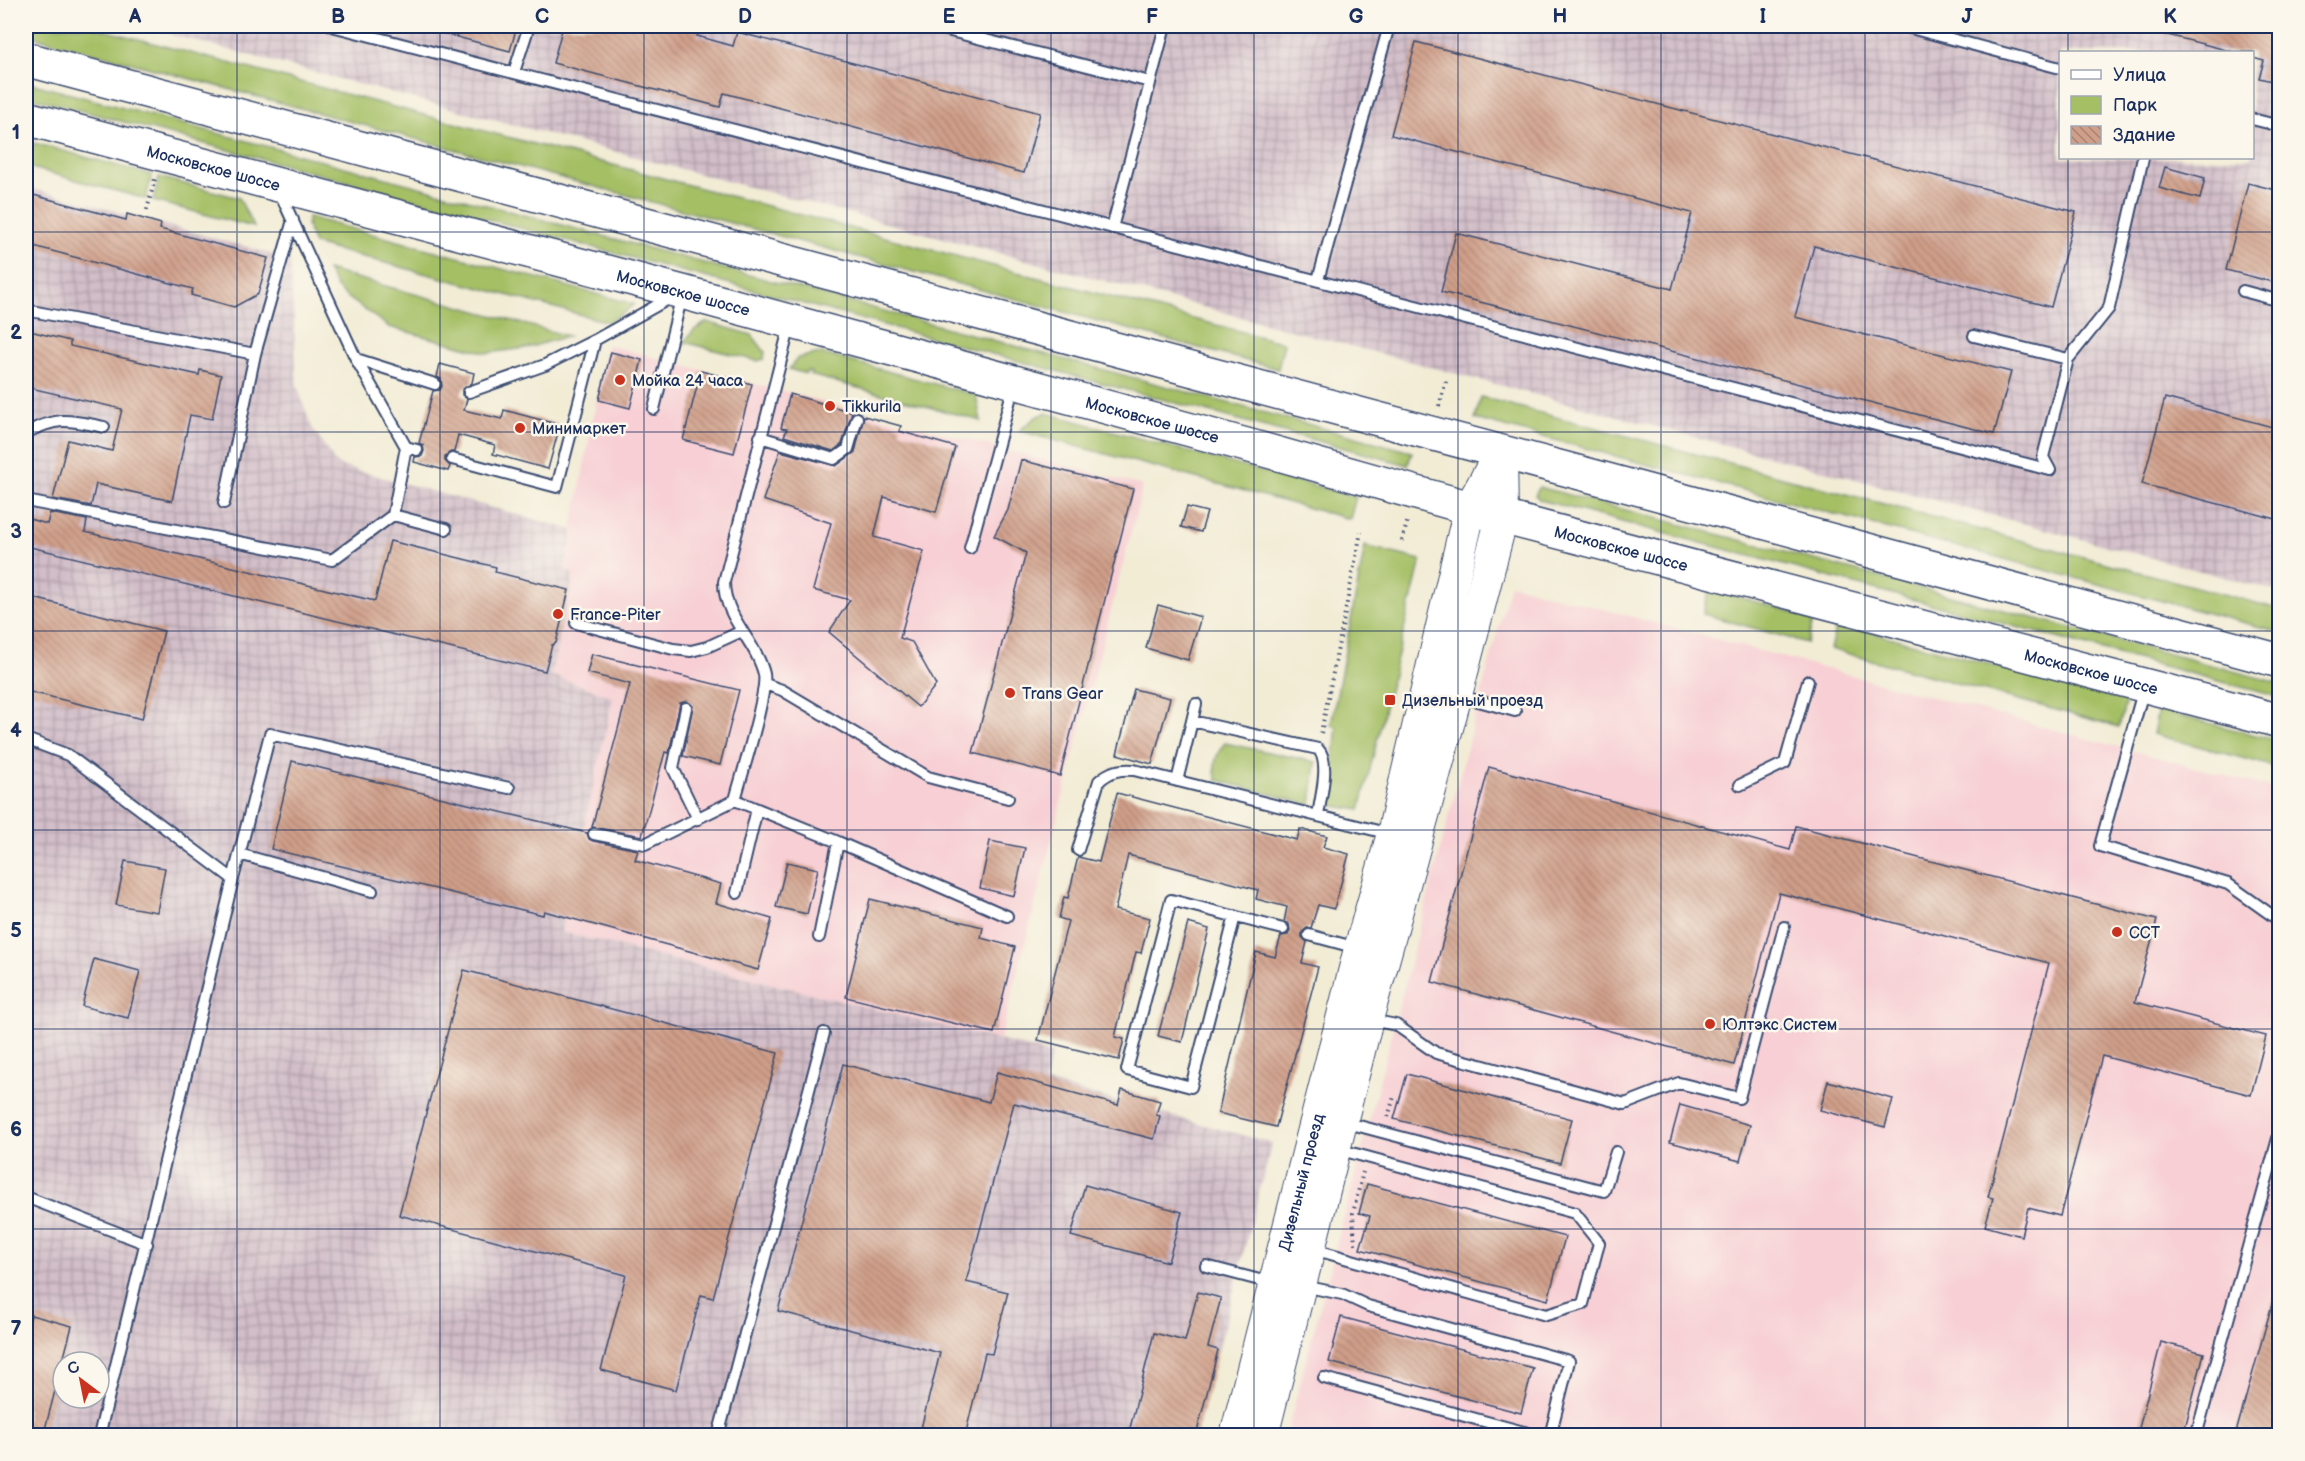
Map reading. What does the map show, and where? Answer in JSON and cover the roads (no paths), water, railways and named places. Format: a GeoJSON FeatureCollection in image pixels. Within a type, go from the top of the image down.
{"type":"FeatureCollection","features":[{"type":"Feature","properties":{"kind":"main road"},"geometry":{"type":"LineString","coordinates":[[26,59],[2280,661]]}},
{"type":"Feature","properties":{"kind":"main road","name":"Московское шоссе"},"geometry":{"type":"LineString","coordinates":[[26,118],[1015,382],[1502,517],[2280,721]]}},
{"type":"Feature","properties":{"kind":"street","name":"Дизельный проезд"},"geometry":{"type":"LineString","coordinates":[[1262,1436],[1287,1285],[1360,949],[1393,834],[1470,508],[1501,452]]}},
{"type":"Feature","properties":{"kind":"street","name":"Дизельный проезд"},"geometry":{"type":"LineString","coordinates":[[1236,1436],[1287,1285],[1309,1248],[1367,1019],[1456,695],[1502,517],[1501,452]]}},
{"type":"Feature","properties":{"kind":"lane"},"geometry":{"type":"LineString","coordinates":[[332,26],[362,29],[514,72],[2050,470],[2043,457],[2068,359],[2109,308],[2143,159]]}},
{"type":"Feature","properties":{"kind":"lane"},"geometry":{"type":"LineString","coordinates":[[514,72],[529,26]]}},
{"type":"Feature","properties":{"kind":"lane"},"geometry":{"type":"LineString","coordinates":[[931,26],[1150,82]]}},
{"type":"Feature","properties":{"kind":"lane"},"geometry":{"type":"LineString","coordinates":[[1112,228],[1165,26]]}},
{"type":"Feature","properties":{"kind":"lane"},"geometry":{"type":"LineString","coordinates":[[1318,280],[1389,26]]}},
{"type":"Feature","properties":{"kind":"lane"},"geometry":{"type":"LineString","coordinates":[[1903,26],[2059,67]]}},
{"type":"Feature","properties":{"kind":"lane"},"geometry":{"type":"LineString","coordinates":[[2254,119],[2280,126]]}},
{"type":"Feature","properties":{"kind":"lane"},"geometry":{"type":"LineString","coordinates":[[26,501],[332,560],[393,515],[412,448],[356,359],[277,186]]}},
{"type":"Feature","properties":{"kind":"lane"},"geometry":{"type":"LineString","coordinates":[[224,503],[255,354],[293,220]]}},
{"type":"Feature","properties":{"kind":"lane"},"geometry":{"type":"LineString","coordinates":[[2243,291],[2280,301]]}},
{"type":"Feature","properties":{"kind":"lane"},"geometry":{"type":"LineString","coordinates":[[469,392],[545,365],[682,292]]}},
{"type":"Feature","properties":{"kind":"lane"},"geometry":{"type":"LineString","coordinates":[[654,409],[682,292]]}},
{"type":"Feature","properties":{"kind":"lane"},"geometry":{"type":"LineString","coordinates":[[26,310],[255,354]]}},
{"type":"Feature","properties":{"kind":"lane"},"geometry":{"type":"LineString","coordinates":[[594,834],[645,844],[735,800],[765,684],[760,664],[728,606],[724,594],[724,582],[791,322]]}},
{"type":"Feature","properties":{"kind":"lane"},"geometry":{"type":"LineString","coordinates":[[1974,336],[2068,359]]}},
{"type":"Feature","properties":{"kind":"lane"},"geometry":{"type":"LineString","coordinates":[[452,459],[557,487],[595,340]]}},
{"type":"Feature","properties":{"kind":"lane"},"geometry":{"type":"LineString","coordinates":[[356,359],[435,384]]}},
{"type":"Feature","properties":{"kind":"lane"},"geometry":{"type":"LineString","coordinates":[[970,548],[1015,382]]}},
{"type":"Feature","properties":{"kind":"lane"},"geometry":{"type":"LineString","coordinates":[[760,437],[834,459],[848,449],[857,418]]}},
{"type":"Feature","properties":{"kind":"lane"},"geometry":{"type":"LineString","coordinates":[[26,433],[45,423],[66,419],[105,427]]}},
{"type":"Feature","properties":{"kind":"lane"},"geometry":{"type":"LineString","coordinates":[[393,515],[446,529]]}},
{"type":"Feature","properties":{"kind":"lane"},"geometry":{"type":"LineString","coordinates":[[576,623],[673,649],[691,651],[707,647],[742,631]]}},
{"type":"Feature","properties":{"kind":"lane"},"geometry":{"type":"LineString","coordinates":[[1740,785],[1785,763],[1808,681]]}},
{"type":"Feature","properties":{"kind":"lane"},"geometry":{"type":"LineString","coordinates":[[765,684],[782,690],[928,777],[1008,798]]}},
{"type":"Feature","properties":{"kind":"lane"},"geometry":{"type":"LineString","coordinates":[[2145,685],[2100,846],[2228,884],[2280,921]]}},
{"type":"Feature","properties":{"kind":"lane"},"geometry":{"type":"LineString","coordinates":[[1456,695],[1515,711]]}},
{"type":"Feature","properties":{"kind":"lane"},"geometry":{"type":"LineString","coordinates":[[1177,781],[1196,705]]}},
{"type":"Feature","properties":{"kind":"lane"},"geometry":{"type":"LineString","coordinates":[[686,708],[673,768],[698,819]]}},
{"type":"Feature","properties":{"kind":"lane"},"geometry":{"type":"LineString","coordinates":[[1192,721],[1318,749],[1325,764],[1318,816]]}},
{"type":"Feature","properties":{"kind":"lane"},"geometry":{"type":"LineString","coordinates":[[99,1436],[270,734],[509,788]]}},
{"type":"Feature","properties":{"kind":"lane"},"geometry":{"type":"LineString","coordinates":[[26,740],[68,755],[233,879]]}},
{"type":"Feature","properties":{"kind":"lane"},"geometry":{"type":"LineString","coordinates":[[1078,850],[1099,781],[1107,773],[1119,769],[1134,770],[1393,834]]}},
{"type":"Feature","properties":{"kind":"lane"},"geometry":{"type":"LineString","coordinates":[[735,800],[1008,916]]}},
{"type":"Feature","properties":{"kind":"lane"},"geometry":{"type":"LineString","coordinates":[[737,893],[757,809]]}},
{"type":"Feature","properties":{"kind":"lane"},"geometry":{"type":"LineString","coordinates":[[819,937],[838,842]]}},
{"type":"Feature","properties":{"kind":"lane"},"geometry":{"type":"LineString","coordinates":[[239,854],[372,891]]}},
{"type":"Feature","properties":{"kind":"lane"},"geometry":{"type":"LineString","coordinates":[[1235,916],[1191,1086],[1127,1070],[1171,900],[1235,916],[1283,929]]}},
{"type":"Feature","properties":{"kind":"lane"},"geometry":{"type":"LineString","coordinates":[[1367,1019],[1396,1025],[1436,1053],[1625,1104],[1679,1083],[1739,1098],[1784,927]]}},
{"type":"Feature","properties":{"kind":"lane"},"geometry":{"type":"LineString","coordinates":[[1309,935],[1360,949]]}},
{"type":"Feature","properties":{"kind":"lane"},"geometry":{"type":"LineString","coordinates":[[718,1436],[824,1033]]}},
{"type":"Feature","properties":{"kind":"lane"},"geometry":{"type":"LineString","coordinates":[[2196,1436],[2280,1131]]}},
{"type":"Feature","properties":{"kind":"lane"},"geometry":{"type":"LineString","coordinates":[[1338,1135],[1604,1191],[1616,1152]]}},
{"type":"Feature","properties":{"kind":"lane"},"geometry":{"type":"LineString","coordinates":[[1309,1248],[1546,1315],[1583,1304],[1599,1243],[1575,1213],[1367,1157],[1338,1135]]}},
{"type":"Feature","properties":{"kind":"lane"},"geometry":{"type":"LineString","coordinates":[[26,1197],[147,1244]]}},
{"type":"Feature","properties":{"kind":"lane"},"geometry":{"type":"LineString","coordinates":[[1206,1266],[1287,1285],[1342,1294],[1368,1306],[1569,1361],[1550,1436]]}},
{"type":"Feature","properties":{"kind":"lane"},"geometry":{"type":"LineString","coordinates":[[1324,1378],[1539,1436]]}},
{"type":"Feature","properties":{"kind":"place","name":"Мойка 24 часа"},"geometry":{"type":"Point","coordinates":[620,380]}},
{"type":"Feature","properties":{"kind":"place","name":"Tikkurila"},"geometry":{"type":"Point","coordinates":[830,406]}},
{"type":"Feature","properties":{"kind":"place","name":"Минимаркет"},"geometry":{"type":"Point","coordinates":[520,428]}},
{"type":"Feature","properties":{"kind":"place","name":"France-Piter"},"geometry":{"type":"Point","coordinates":[558,614]}},
{"type":"Feature","properties":{"kind":"place","name":"Trans Gear"},"geometry":{"type":"Point","coordinates":[1010,693]}},
{"type":"Feature","properties":{"kind":"place","name":"Дизельный проезд"},"geometry":{"type":"Point","coordinates":[1390,700]}},
{"type":"Feature","properties":{"kind":"place","name":"ССТ"},"geometry":{"type":"Point","coordinates":[2117,932]}},
{"type":"Feature","properties":{"kind":"place","name":"Юлтэкс Систем"},"geometry":{"type":"Point","coordinates":[1710,1024]}}]}
